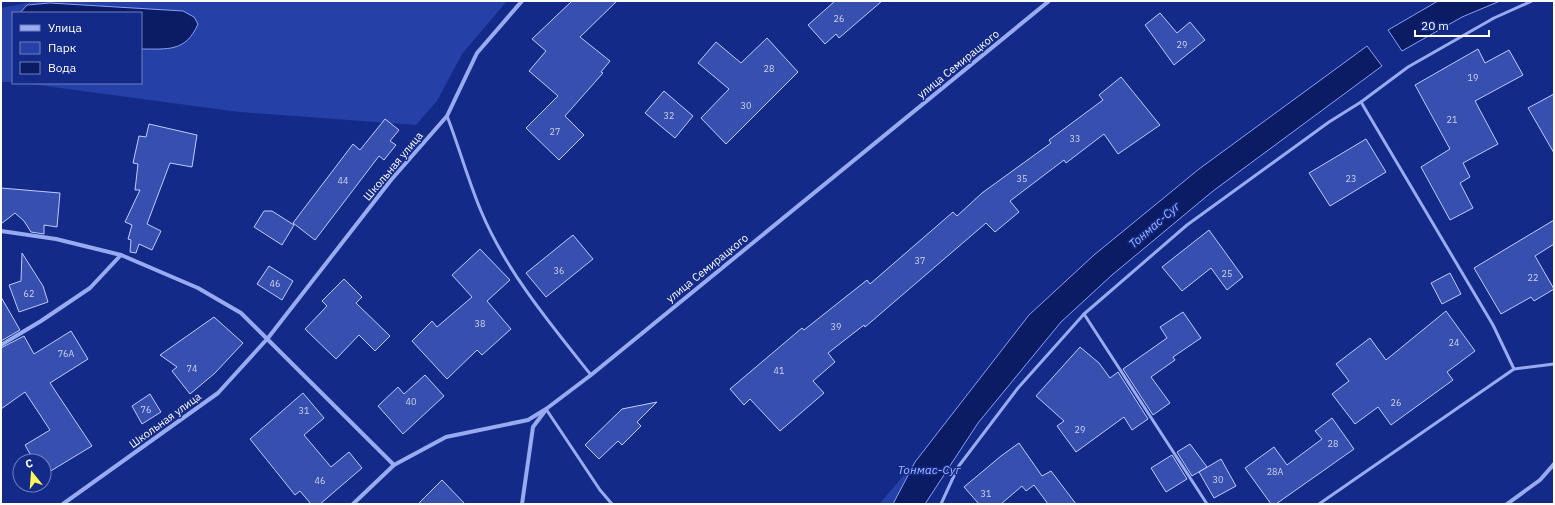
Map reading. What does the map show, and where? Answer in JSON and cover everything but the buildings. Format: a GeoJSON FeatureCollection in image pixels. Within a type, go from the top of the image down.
{"type":"FeatureCollection","features":[{"type":"Feature","properties":{"kind":"street","name":"Школьная улица"},"geometry":{"type":"LineString","coordinates":[[63,504],[218,393],[268,338],[391,180],[447,116],[477,53],[522,1]]}},
{"type":"Feature","properties":{"kind":"street","name":"улица Семирацкого"},"geometry":{"type":"LineString","coordinates":[[354,504],[394,465],[446,437],[528,420],[546,409],[591,375],[1050,1]]}},
{"type":"Feature","properties":{"kind":"street"},"geometry":{"type":"LineString","coordinates":[[1,231],[56,239],[121,255],[198,288],[241,313],[268,338],[394,465]]}},
{"type":"Feature","properties":{"kind":"street"},"geometry":{"type":"LineString","coordinates":[[1,345],[42,321],[90,288],[121,255]]}},
{"type":"Feature","properties":{"kind":"street"},"geometry":{"type":"LineString","coordinates":[[522,504],[533,427],[546,409]]}},
{"type":"Feature","properties":{"kind":"street"},"geometry":{"type":"LineString","coordinates":[[1507,504],[1540,480],[1554,464]]}},
{"type":"Feature","properties":{"kind":"lane"},"geometry":{"type":"LineString","coordinates":[[941,504],[958,468],[1013,394],[1084,314],[1187,225],[1329,122],[1361,102],[1408,67],[1494,18],[1532,1]]}},
{"type":"Feature","properties":{"kind":"lane"},"geometry":{"type":"LineString","coordinates":[[1361,102],[1493,325],[1514,369]]}},
{"type":"Feature","properties":{"kind":"lane"},"geometry":{"type":"LineString","coordinates":[[447,116],[482,211],[508,262],[537,307],[591,375]]}},
{"type":"Feature","properties":{"kind":"lane"},"geometry":{"type":"LineString","coordinates":[[1084,314],[1207,504]]}},
{"type":"Feature","properties":{"kind":"lane"},"geometry":{"type":"LineString","coordinates":[[1319,504],[1514,369],[1554,364]]}},
{"type":"Feature","properties":{"kind":"lane"},"geometry":{"type":"LineString","coordinates":[[546,409],[600,490],[612,504]]}},
{"type":"Feature","properties":{"kind":"green space"},"geometry":{"type":"Polygon","coordinates":[[[36,1],[507,1],[462,54],[437,101],[416,125],[239,112],[30,84],[142,84],[142,49],[161,49],[198,24],[142,12],[113,8],[70,4],[49,4],[27,5],[21,12],[12,12],[12,82],[1,82],[1,8],[36,1]]]}},
{"type":"Feature","properties":{"kind":"green space"},"geometry":{"type":"Polygon","coordinates":[[[915,462],[893,504],[880,504],[881,502],[915,462]]]}},
{"type":"Feature","properties":{"kind":"water"},"geometry":{"type":"Polygon","coordinates":[[[1438,1],[1500,1],[1462,17],[1402,51],[1388,30],[1438,1]]]}},
{"type":"Feature","properties":{"kind":"water"},"geometry":{"type":"Polygon","coordinates":[[[50,3],[183,11],[194,17],[198,24],[188,40],[182,44],[175,47],[160,49],[142,49],[142,12],[21,12],[27,5],[50,3]]]}},
{"type":"Feature","properties":{"kind":"water","name":"Тонмас-Суг"},"geometry":{"type":"Polygon","coordinates":[[[1367,46],[1382,66],[1213,191],[1112,275],[1061,322],[978,423],[925,504],[893,504],[915,462],[1029,315],[1094,255],[1199,169],[1367,46]]]}}]}
